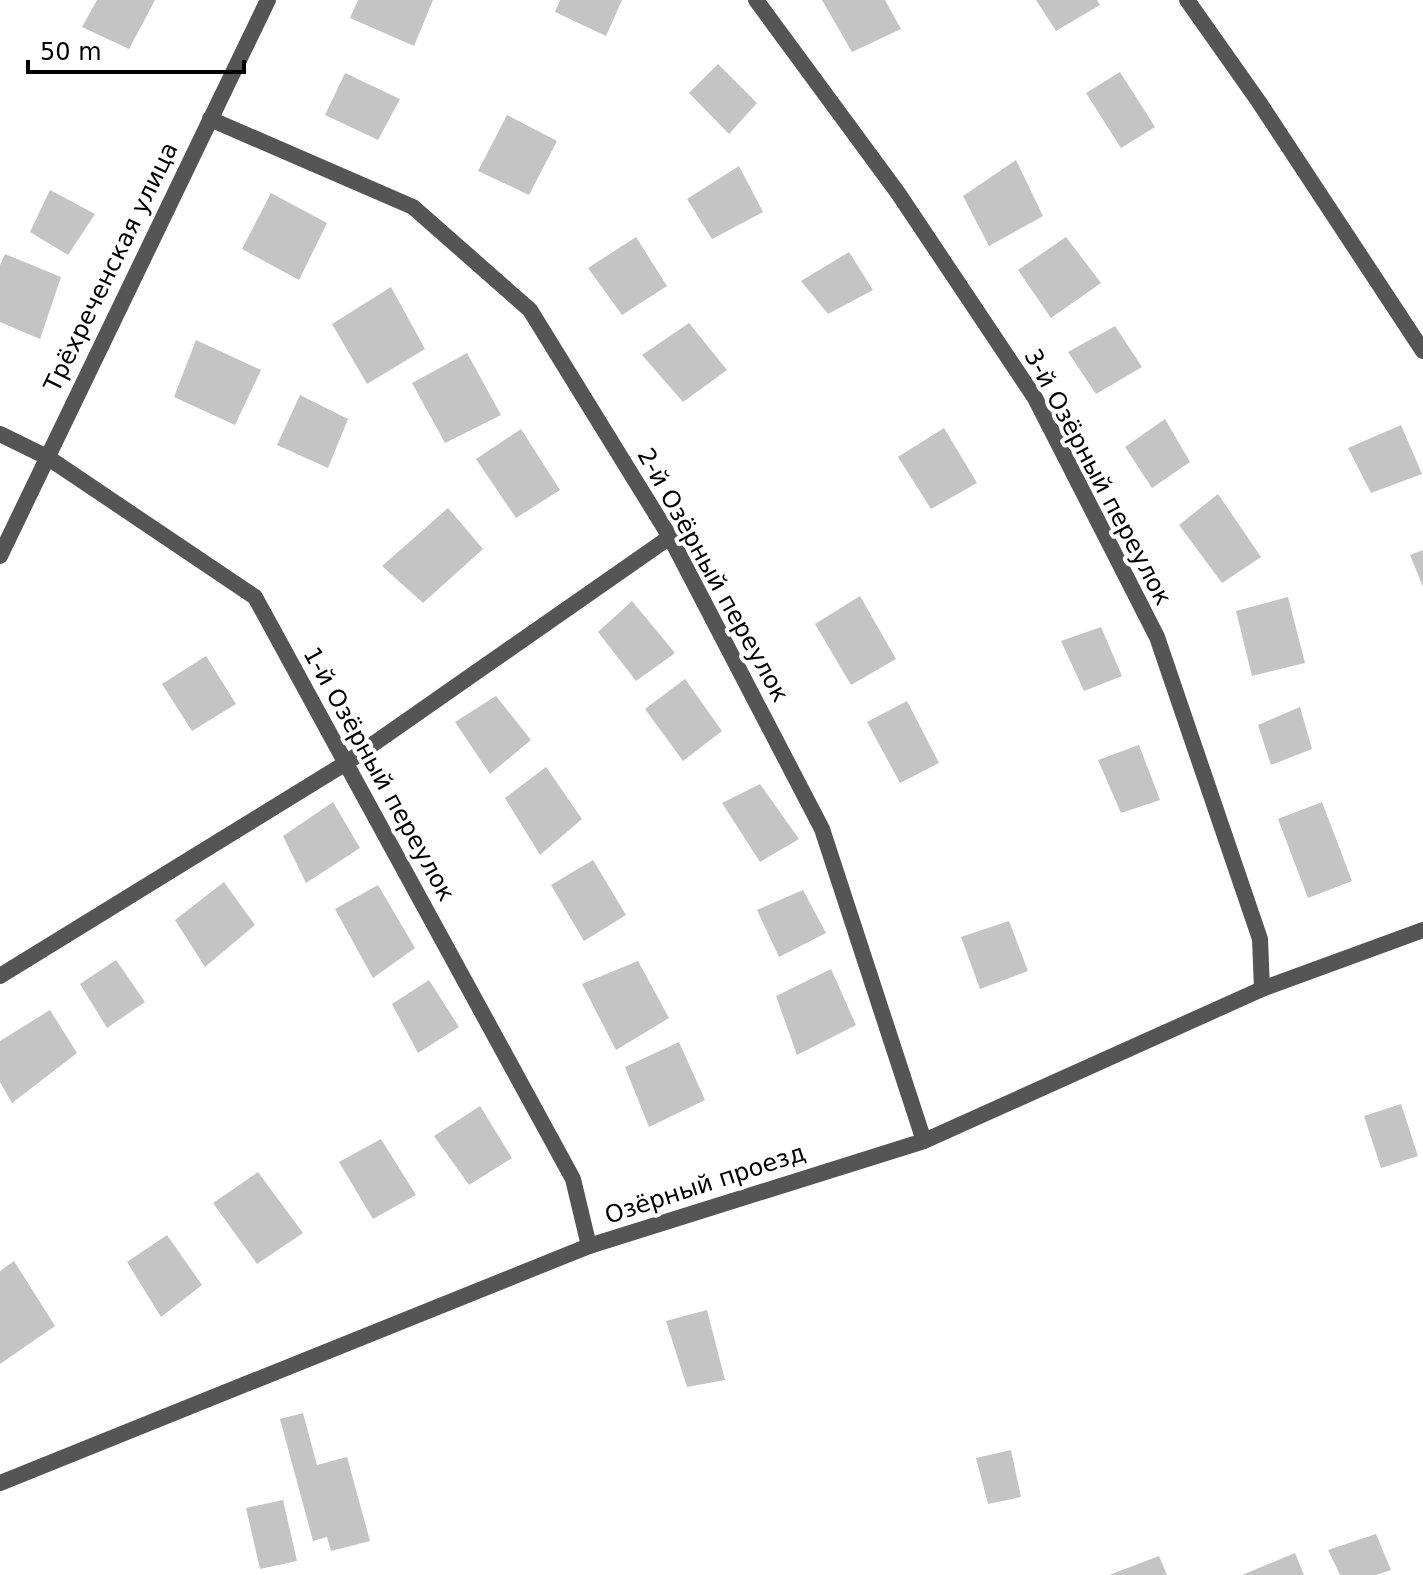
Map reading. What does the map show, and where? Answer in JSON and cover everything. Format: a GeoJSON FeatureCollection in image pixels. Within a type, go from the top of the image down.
{"type":"FeatureCollection","features":[{"type":"Feature","properties":{"kind":"street","name":"Трёхреченская улица"},"geometry":{"type":"LineString","coordinates":[[0,556],[268,0]]}},
{"type":"Feature","properties":{"kind":"street","name":"3-й Озёрный переулок"},"geometry":{"type":"LineString","coordinates":[[756,0],[898,193],[1035,398],[1157,637],[1260,939],[1262,989]]}},
{"type":"Feature","properties":{"kind":"street"},"geometry":{"type":"LineString","coordinates":[[1187,0],[1259,102],[1423,351]]}},
{"type":"Feature","properties":{"kind":"street","name":"2-й Озёрный переулок"},"geometry":{"type":"LineString","coordinates":[[210,119],[413,207],[530,310],[670,537],[822,829],[924,1141]]}},
{"type":"Feature","properties":{"kind":"street","name":"1-й Озёрный переулок"},"geometry":{"type":"LineString","coordinates":[[0,434],[47,457],[255,597],[573,1179],[589,1246]]}},
{"type":"Feature","properties":{"kind":"street"},"geometry":{"type":"LineString","coordinates":[[0,976],[346,763],[670,537]]}},
{"type":"Feature","properties":{"kind":"street","name":"Озёрный проезд"},"geometry":{"type":"LineString","coordinates":[[0,1483],[589,1246],[924,1141],[1262,989],[1423,930]]}},
{"type":"Feature","properties":{"kind":"building"},"geometry":{"type":"Polygon","coordinates":[[[97,0],[155,0],[129,49],[82,27],[97,0]]]}},
{"type":"Feature","properties":{"kind":"building"},"geometry":{"type":"Polygon","coordinates":[[[358,0],[433,0],[414,46],[350,18],[358,0]]]}},
{"type":"Feature","properties":{"kind":"building"},"geometry":{"type":"Polygon","coordinates":[[[560,0],[622,0],[606,36],[555,12],[560,0]]]}},
{"type":"Feature","properties":{"kind":"building"},"geometry":{"type":"Polygon","coordinates":[[[822,0],[885,0],[901,29],[852,52],[822,0]]]}},
{"type":"Feature","properties":{"kind":"building"},"geometry":{"type":"Polygon","coordinates":[[[1036,0],[1097,0],[1100,5],[1056,31],[1036,0]]]}},
{"type":"Feature","properties":{"kind":"building"},"geometry":{"type":"Polygon","coordinates":[[[718,64],[757,103],[729,134],[689,93],[718,64]]]}},
{"type":"Feature","properties":{"kind":"building"},"geometry":{"type":"Polygon","coordinates":[[[1120,72],[1155,127],[1121,148],[1086,93],[1120,72]]]}},
{"type":"Feature","properties":{"kind":"building"},"geometry":{"type":"Polygon","coordinates":[[[345,73],[400,99],[378,140],[325,115],[345,73]]]}},
{"type":"Feature","properties":{"kind":"building"},"geometry":{"type":"Polygon","coordinates":[[[507,115],[557,141],[529,195],[478,171],[507,115]]]}},
{"type":"Feature","properties":{"kind":"building"},"geometry":{"type":"Polygon","coordinates":[[[1016,160],[1043,216],[989,246],[963,196],[1016,160]]]}},
{"type":"Feature","properties":{"kind":"building"},"geometry":{"type":"Polygon","coordinates":[[[739,166],[763,212],[712,239],[687,199],[739,166]]]}},
{"type":"Feature","properties":{"kind":"building"},"geometry":{"type":"Polygon","coordinates":[[[50,190],[95,214],[68,255],[30,232],[50,190]]]}},
{"type":"Feature","properties":{"kind":"building"},"geometry":{"type":"Polygon","coordinates":[[[271,193],[327,223],[299,280],[242,249],[271,193]]]}},
{"type":"Feature","properties":{"kind":"building"},"geometry":{"type":"Polygon","coordinates":[[[636,237],[667,286],[622,315],[588,268],[636,237]]]}},
{"type":"Feature","properties":{"kind":"building"},"geometry":{"type":"Polygon","coordinates":[[[1066,237],[1101,283],[1051,318],[1018,270],[1066,237]]]}},
{"type":"Feature","properties":{"kind":"building"},"geometry":{"type":"Polygon","coordinates":[[[849,252],[873,290],[828,314],[801,281],[849,252]]]}},
{"type":"Feature","properties":{"kind":"building"},"geometry":{"type":"Polygon","coordinates":[[[5,254],[61,277],[40,339],[0,322],[0,265],[5,254]]]}},
{"type":"Feature","properties":{"kind":"building"},"geometry":{"type":"Polygon","coordinates":[[[391,287],[425,349],[367,384],[332,324],[391,287]]]}},
{"type":"Feature","properties":{"kind":"building"},"geometry":{"type":"Polygon","coordinates":[[[689,323],[727,370],[683,402],[642,355],[689,323]]]}},
{"type":"Feature","properties":{"kind":"building"},"geometry":{"type":"Polygon","coordinates":[[[1115,326],[1142,367],[1096,394],[1068,352],[1115,326]]]}},
{"type":"Feature","properties":{"kind":"building"},"geometry":{"type":"Polygon","coordinates":[[[196,340],[261,370],[235,425],[174,397],[196,340]]]}},
{"type":"Feature","properties":{"kind":"building"},"geometry":{"type":"Polygon","coordinates":[[[467,353],[501,415],[445,443],[412,383],[467,353]]]}},
{"type":"Feature","properties":{"kind":"building"},"geometry":{"type":"Polygon","coordinates":[[[300,395],[348,419],[328,468],[277,445],[300,395]]]}},
{"type":"Feature","properties":{"kind":"building"},"geometry":{"type":"Polygon","coordinates":[[[1165,419],[1190,462],[1152,488],[1125,447],[1165,419]]]}},
{"type":"Feature","properties":{"kind":"building"},"geometry":{"type":"Polygon","coordinates":[[[1401,425],[1422,474],[1371,493],[1348,448],[1401,425]]]}},
{"type":"Feature","properties":{"kind":"building"},"geometry":{"type":"Polygon","coordinates":[[[944,428],[977,483],[931,509],[898,457],[944,428]]]}},
{"type":"Feature","properties":{"kind":"building"},"geometry":{"type":"Polygon","coordinates":[[[521,429],[560,490],[516,518],[476,459],[521,429]]]}},
{"type":"Feature","properties":{"kind":"building"},"geometry":{"type":"Polygon","coordinates":[[[1218,494],[1261,557],[1222,583],[1179,525],[1218,494]]]}},
{"type":"Feature","properties":{"kind":"building"},"geometry":{"type":"Polygon","coordinates":[[[448,508],[483,549],[423,603],[382,566],[448,508]]]}},
{"type":"Feature","properties":{"kind":"building"},"geometry":{"type":"Polygon","coordinates":[[[1423,550],[1423,587],[1410,555],[1423,550]]]}},
{"type":"Feature","properties":{"kind":"building"},"geometry":{"type":"Polygon","coordinates":[[[860,596],[896,659],[851,685],[815,624],[860,596]]]}},
{"type":"Feature","properties":{"kind":"building"},"geometry":{"type":"Polygon","coordinates":[[[1288,597],[1305,663],[1252,676],[1236,611],[1288,597]]]}},
{"type":"Feature","properties":{"kind":"building"},"geometry":{"type":"Polygon","coordinates":[[[632,601],[675,653],[636,681],[598,632],[632,601]]]}},
{"type":"Feature","properties":{"kind":"building"},"geometry":{"type":"Polygon","coordinates":[[[1101,627],[1122,676],[1084,691],[1061,641],[1101,627]]]}},
{"type":"Feature","properties":{"kind":"building"},"geometry":{"type":"Polygon","coordinates":[[[206,656],[236,704],[192,731],[162,684],[206,656]]]}},
{"type":"Feature","properties":{"kind":"building"},"geometry":{"type":"Polygon","coordinates":[[[685,679],[722,731],[683,761],[645,709],[685,679]]]}},
{"type":"Feature","properties":{"kind":"building"},"geometry":{"type":"Polygon","coordinates":[[[496,696],[531,740],[490,774],[455,722],[496,696]]]}},
{"type":"Feature","properties":{"kind":"building"},"geometry":{"type":"Polygon","coordinates":[[[907,701],[939,763],[900,783],[867,722],[907,701]]]}},
{"type":"Feature","properties":{"kind":"building"},"geometry":{"type":"Polygon","coordinates":[[[1300,707],[1312,749],[1271,765],[1258,725],[1300,707]]]}},
{"type":"Feature","properties":{"kind":"building"},"geometry":{"type":"Polygon","coordinates":[[[1139,745],[1160,800],[1121,813],[1098,760],[1139,745]]]}},
{"type":"Feature","properties":{"kind":"building"},"geometry":{"type":"Polygon","coordinates":[[[546,767],[582,819],[540,855],[505,798],[546,767]]]}},
{"type":"Feature","properties":{"kind":"building"},"geometry":{"type":"Polygon","coordinates":[[[760,784],[799,839],[760,862],[722,803],[760,784]]]}},
{"type":"Feature","properties":{"kind":"building"},"geometry":{"type":"Polygon","coordinates":[[[333,802],[360,848],[306,883],[283,836],[333,802]]]}},
{"type":"Feature","properties":{"kind":"building"},"geometry":{"type":"Polygon","coordinates":[[[1322,802],[1352,881],[1308,898],[1278,819],[1322,802]]]}},
{"type":"Feature","properties":{"kind":"building"},"geometry":{"type":"Polygon","coordinates":[[[593,860],[626,915],[584,941],[551,885],[593,860]]]}},
{"type":"Feature","properties":{"kind":"building"},"geometry":{"type":"Polygon","coordinates":[[[224,882],[255,925],[205,967],[175,920],[224,882]]]}},
{"type":"Feature","properties":{"kind":"building"},"geometry":{"type":"Polygon","coordinates":[[[378,885],[415,948],[373,978],[335,909],[378,885]]]}},
{"type":"Feature","properties":{"kind":"building"},"geometry":{"type":"Polygon","coordinates":[[[803,890],[826,933],[779,957],[757,910],[803,890]]]}},
{"type":"Feature","properties":{"kind":"building"},"geometry":{"type":"Polygon","coordinates":[[[1009,921],[1028,971],[980,989],[961,937],[1009,921]]]}},
{"type":"Feature","properties":{"kind":"building"},"geometry":{"type":"Polygon","coordinates":[[[116,960],[145,1002],[107,1028],[80,984],[116,960]]]}},
{"type":"Feature","properties":{"kind":"building"},"geometry":{"type":"Polygon","coordinates":[[[638,961],[669,1018],[616,1050],[582,984],[638,961]]]}},
{"type":"Feature","properties":{"kind":"building"},"geometry":{"type":"Polygon","coordinates":[[[831,969],[856,1025],[797,1055],[776,996],[831,969]]]}},
{"type":"Feature","properties":{"kind":"building"},"geometry":{"type":"Polygon","coordinates":[[[429,980],[459,1027],[418,1053],[392,1004],[429,980]]]}},
{"type":"Feature","properties":{"kind":"building"},"geometry":{"type":"Polygon","coordinates":[[[50,1010],[77,1053],[12,1103],[0,1082],[0,1041],[50,1010]]]}},
{"type":"Feature","properties":{"kind":"building"},"geometry":{"type":"Polygon","coordinates":[[[679,1042],[705,1100],[649,1127],[625,1067],[679,1042]]]}},
{"type":"Feature","properties":{"kind":"building"},"geometry":{"type":"Polygon","coordinates":[[[1401,1104],[1418,1156],[1381,1168],[1364,1116],[1401,1104]]]}},
{"type":"Feature","properties":{"kind":"building"},"geometry":{"type":"Polygon","coordinates":[[[480,1106],[512,1158],[469,1185],[434,1136],[480,1106]]]}},
{"type":"Feature","properties":{"kind":"building"},"geometry":{"type":"Polygon","coordinates":[[[381,1139],[416,1195],[373,1219],[339,1162],[381,1139]]]}},
{"type":"Feature","properties":{"kind":"building"},"geometry":{"type":"Polygon","coordinates":[[[258,1172],[303,1233],[257,1264],[213,1203],[258,1172]]]}},
{"type":"Feature","properties":{"kind":"building"},"geometry":{"type":"Polygon","coordinates":[[[167,1235],[202,1285],[161,1317],[127,1262],[167,1235]]]}},
{"type":"Feature","properties":{"kind":"building"},"geometry":{"type":"Polygon","coordinates":[[[14,1261],[55,1326],[0,1364],[0,1271],[14,1261]]]}},
{"type":"Feature","properties":{"kind":"building"},"geometry":{"type":"Polygon","coordinates":[[[707,1310],[725,1380],[687,1387],[666,1321],[707,1310]]]}},
{"type":"Feature","properties":{"kind":"building"},"geometry":{"type":"Polygon","coordinates":[[[303,1413],[317,1465],[347,1457],[370,1541],[331,1551],[327,1537],[313,1541],[280,1419],[303,1413]]]}},
{"type":"Feature","properties":{"kind":"building"},"geometry":{"type":"Polygon","coordinates":[[[1011,1450],[1021,1497],[988,1504],[976,1458],[1011,1450]]]}},
{"type":"Feature","properties":{"kind":"building"},"geometry":{"type":"Polygon","coordinates":[[[283,1500],[297,1561],[260,1569],[246,1508],[283,1500]]]}},
{"type":"Feature","properties":{"kind":"building"},"geometry":{"type":"Polygon","coordinates":[[[1376,1534],[1391,1570],[1376,1575],[1340,1575],[1328,1550],[1376,1534]]]}},
{"type":"Feature","properties":{"kind":"building"},"geometry":{"type":"Polygon","coordinates":[[[1295,1553],[1304,1575],[1242,1575],[1295,1553]]]}},
{"type":"Feature","properties":{"kind":"building"},"geometry":{"type":"Polygon","coordinates":[[[1159,1556],[1167,1575],[1109,1575],[1159,1556]]]}}]}
